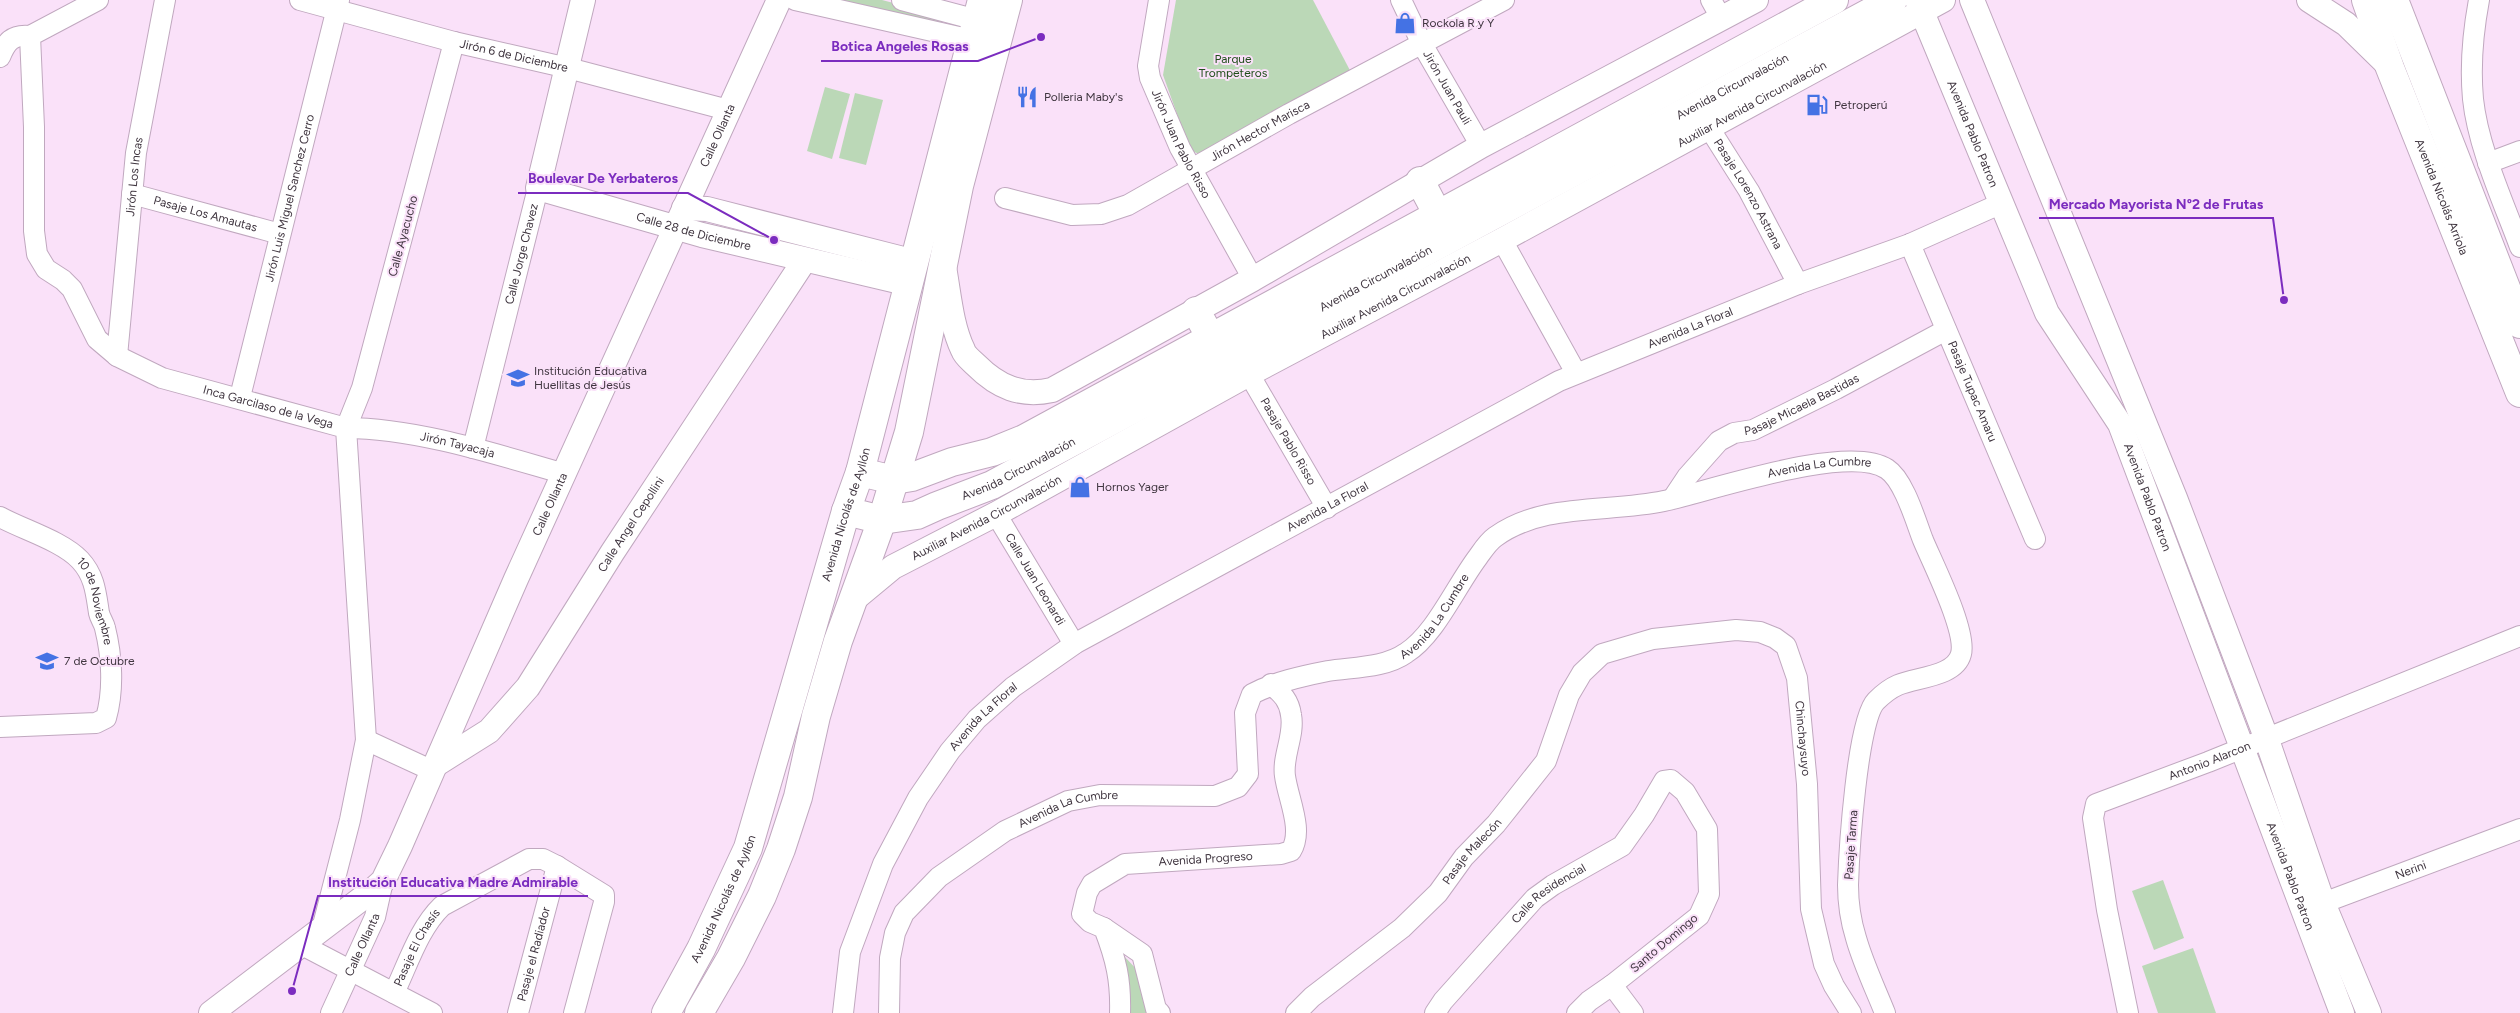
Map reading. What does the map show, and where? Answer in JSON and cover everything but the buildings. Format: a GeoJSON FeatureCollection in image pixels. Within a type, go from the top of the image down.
{"type":"FeatureCollection","features":[{"type":"Feature","properties":{"kind":"main road"},"geometry":{"type":"LineString","coordinates":[[699,1013],[740,941],[762,896],[781,849],[798,797],[826,678],[882,520],[909,432],[959,186],[1008,0]]}},
{"type":"Feature","properties":{"kind":"main road","name":"Avenida Circunvalación"},"geometry":{"type":"LineString","coordinates":[[860,472],[894,480],[992,452],[1024,439],[1834,0]]}},
{"type":"Feature","properties":{"kind":"main road","name":"Avenida Circunvalación"},"geometry":{"type":"LineString","coordinates":[[846,511],[882,520],[917,516],[936,506],[992,485],[1702,117],[1893,0]]}},
{"type":"Feature","properties":{"kind":"main road","name":"Avenida Nicolás Arriola"},"geometry":{"type":"LineString","coordinates":[[2366,0],[2390,68],[2520,393]]}},
{"type":"Feature","properties":{"kind":"main road","name":"Avenida Nicolás Arriola"},"geometry":{"type":"LineString","coordinates":[[2394,0],[2520,324]]}},
{"type":"Feature","properties":{"kind":"main road"},"geometry":{"type":"LineString","coordinates":[[2412,45],[2413,0]]}},
{"type":"Feature","properties":{"kind":"main road","name":"Avenida Nicolás de Ayllón"},"geometry":{"type":"LineString","coordinates":[[666,1013],[701,949],[748,848],[782,738],[846,511],[860,472],[977,20]]}},
{"type":"Feature","properties":{"kind":"main road"},"geometry":{"type":"LineString","coordinates":[[1420,181],[1438,215]]}},
{"type":"Feature","properties":{"kind":"main road"},"geometry":{"type":"LineString","coordinates":[[1196,311],[1211,338]]}},
{"type":"Feature","properties":{"kind":"street"},"geometry":{"type":"LineString","coordinates":[[0,57],[10,39],[20,35],[30,36],[98,0]]}},
{"type":"Feature","properties":{"kind":"street","name":"Jirón Los Incas"},"geometry":{"type":"LineString","coordinates":[[117,356],[137,143],[165,0]]}},
{"type":"Feature","properties":{"kind":"street","name":"Jirón 6 de Diciembre"},"geometry":{"type":"LineString","coordinates":[[300,0],[338,6],[454,42],[568,68],[728,110]]}},
{"type":"Feature","properties":{"kind":"street","name":"Calle Jorge Chavez"},"geometry":{"type":"LineString","coordinates":[[473,448],[568,68],[583,0]]}},
{"type":"Feature","properties":{"kind":"street","name":"Calle Ollanta"},"geometry":{"type":"LineString","coordinates":[[331,1013],[375,916],[383,881],[779,0]]}},
{"type":"Feature","properties":{"kind":"street"},"geometry":{"type":"LineString","coordinates":[[796,0],[977,20]]}},
{"type":"Feature","properties":{"kind":"street"},"geometry":{"type":"LineString","coordinates":[[902,0],[977,20]]}},
{"type":"Feature","properties":{"kind":"street","name":"Jirón Juan Pablo Risso"},"geometry":{"type":"LineString","coordinates":[[1159,0],[1148,66],[1150,78],[1191,168],[1253,279]]}},
{"type":"Feature","properties":{"kind":"street","name":"Jirón Juan Pauli"},"geometry":{"type":"LineString","coordinates":[[1401,0],[1422,44],[1481,146]]}},
{"type":"Feature","properties":{"kind":"street","name":"Jirón Hector Marisca"},"geometry":{"type":"LineString","coordinates":[[1005,198],[1072,215],[1101,214],[1128,205],[1191,168],[1504,0]]}},
{"type":"Feature","properties":{"kind":"street"},"geometry":{"type":"LineString","coordinates":[[943,260],[956,331],[964,352],[990,378],[1005,387],[1018,392],[1036,394],[1052,390],[1253,279],[1716,9],[1756,0]]}},
{"type":"Feature","properties":{"kind":"street","name":"Auxiliar Avenida Circunvalación"},"geometry":{"type":"LineString","coordinates":[[852,601],[893,567],[996,514],[1249,374],[1502,240],[1702,117],[1919,5],[1943,0]]}},
{"type":"Feature","properties":{"kind":"street","name":"Avenida Pablo Patron"},"geometry":{"type":"LineString","coordinates":[[1972,0],[2175,498],[2266,737],[2342,1013]]}},
{"type":"Feature","properties":{"kind":"street"},"geometry":{"type":"LineString","coordinates":[[2309,0],[2346,24],[2390,68]]}},
{"type":"Feature","properties":{"kind":"street"},"geometry":{"type":"LineString","coordinates":[[2479,0],[2472,61],[2473,100],[2488,163],[2520,247]]}},
{"type":"Feature","properties":{"kind":"street","name":"Avenida Pablo Patron"},"geometry":{"type":"LineString","coordinates":[[1919,5],[2047,313],[2120,424],[2242,748],[2313,909],[2369,1013]]}},
{"type":"Feature","properties":{"kind":"street","name":"Jirón Luis Miguel Sanchez Cerro"},"geometry":{"type":"LineString","coordinates":[[240,397],[338,6]]}},
{"type":"Feature","properties":{"kind":"street","name":"Inca Garcilaso de la Vega"},"geometry":{"type":"LineString","coordinates":[[30,36],[33,73],[34,231],[37,254],[46,269],[63,280],[72,289],[97,339],[117,356],[162,378],[240,397],[346,428],[366,740],[350,820],[322,929]]}},
{"type":"Feature","properties":{"kind":"street","name":"Calle Ayacucho"},"geometry":{"type":"LineString","coordinates":[[346,428],[362,388],[454,42]]}},
{"type":"Feature","properties":{"kind":"street","name":"Pasaje Lorenzo Astrana"},"geometry":{"type":"LineString","coordinates":[[1702,117],[1749,191],[1798,284]]}},
{"type":"Feature","properties":{"kind":"street"},"geometry":{"type":"LineString","coordinates":[[2488,163],[2520,151]]}},
{"type":"Feature","properties":{"kind":"street","name":"Calle 28 de Diciembre"},"geometry":{"type":"LineString","coordinates":[[538,188],[680,218],[804,261],[913,273]]}},
{"type":"Feature","properties":{"kind":"street","name":"Pasaje Los Amautas"},"geometry":{"type":"LineString","coordinates":[[132,194],[280,234]]}},
{"type":"Feature","properties":{"kind":"street","name":"Avenida La Floral"},"geometry":{"type":"LineString","coordinates":[[843,1013],[850,952],[883,864],[918,798],[950,750],[977,719],[1013,687],[1074,644],[1576,373],[1798,284],[1910,244],[2002,203]]}},
{"type":"Feature","properties":{"kind":"street","name":"Calle 28 de Diciembre"},"geometry":{"type":"LineString","coordinates":[[680,218],[707,209],[913,273]]}},
{"type":"Feature","properties":{"kind":"street"},"geometry":{"type":"LineString","coordinates":[[1502,240],[1576,373]]}},
{"type":"Feature","properties":{"kind":"street","name":"Pasaje Tupac Amaru"},"geometry":{"type":"LineString","coordinates":[[1910,244],[2035,540]]}},
{"type":"Feature","properties":{"kind":"street","name":"Calle Angel Cepollini"},"geometry":{"type":"LineString","coordinates":[[434,768],[489,731],[528,687],[612,553],[804,261]]}},
{"type":"Feature","properties":{"kind":"street","name":"Pasaje Micaela Bastidas"},"geometry":{"type":"LineString","coordinates":[[1673,498],[1687,477],[1719,440],[1734,433],[1753,430],[1836,390],[1946,330]]}},
{"type":"Feature","properties":{"kind":"street","name":"Pasaje Pablo Risso"},"geometry":{"type":"LineString","coordinates":[[1249,374],[1327,508]]}},
{"type":"Feature","properties":{"kind":"street","name":"Jirón Tayacaja"},"geometry":{"type":"LineString","coordinates":[[346,428],[379,429],[473,448],[565,474]]}},
{"type":"Feature","properties":{"kind":"street","name":"Avenida La Cumbre"},"geometry":{"type":"LineString","coordinates":[[889,1013],[890,958],[895,933],[904,914],[939,877],[1005,831],[1068,802],[1100,795],[1215,796],[1238,787],[1248,774],[1245,713],[1252,694],[1271,684],[1326,671],[1372,665],[1403,656],[1427,636],[1457,585],[1493,538],[1533,518],[1673,498],[1719,485],[1822,464],[1860,462],[1887,469],[1896,478],[1906,498],[1956,620],[1962,645],[1961,658],[1953,667],[1896,686]]}},
{"type":"Feature","properties":{"kind":"street","name":"Calle Juan Leonardi"},"geometry":{"type":"LineString","coordinates":[[996,514],[1074,644]]}},
{"type":"Feature","properties":{"kind":"street","name":"10 de Noviembre"},"geometry":{"type":"LineString","coordinates":[[0,517],[72,553],[88,570],[94,583],[104,626],[111,671],[110,705],[106,718],[96,723],[0,727]]}},
{"type":"Feature","properties":{"kind":"street","name":"Chinchaysuyo"},"geometry":{"type":"LineString","coordinates":[[1602,654],[1653,639],[1736,630],[1760,632],[1775,638],[1786,646],[1797,678],[1801,709],[1807,784],[1811,909],[1824,964],[1834,986],[1851,1013]]}},
{"type":"Feature","properties":{"kind":"street","name":"Antonio Alarcon"},"geometry":{"type":"LineString","coordinates":[[2128,1013],[2107,910],[2093,818],[2096,804],[2242,748],[2520,636]]}},
{"type":"Feature","properties":{"kind":"street","name":"Pasaje Malecón"},"geometry":{"type":"LineString","coordinates":[[1296,1013],[1312,998],[1402,928],[1438,893],[1464,857],[1496,824],[1546,760],[1569,695],[1582,673],[1602,654]]}},
{"type":"Feature","properties":{"kind":"street","name":"Avenida Progreso"},"geometry":{"type":"LineString","coordinates":[[1104,928],[1090,922],[1082,914],[1087,893],[1092,884],[1125,864],[1220,859],[1281,854],[1291,851],[1295,844],[1296,827],[1284,774],[1292,718],[1287,698],[1271,684]]}},
{"type":"Feature","properties":{"kind":"street","name":"Pasaje Tarma"},"geometry":{"type":"LineString","coordinates":[[1885,1013],[1856,938],[1848,886],[1857,770],[1867,717],[1874,702],[1896,686]]}},
{"type":"Feature","properties":{"kind":"street"},"geometry":{"type":"LineString","coordinates":[[366,740],[434,768]]}},
{"type":"Feature","properties":{"kind":"street","name":"Santo Domingo"},"geometry":{"type":"LineString","coordinates":[[1577,1013],[1589,1001],[1699,916],[1709,894],[1707,829],[1685,792],[1677,784],[1664,781]]}},
{"type":"Feature","properties":{"kind":"street","name":"Calle Residencial"},"geometry":{"type":"LineString","coordinates":[[1435,1013],[1443,1001],[1535,898],[1553,885],[1622,846],[1644,815],[1664,781]]}},
{"type":"Feature","properties":{"kind":"street","name":"Nerini"},"geometry":{"type":"LineString","coordinates":[[2313,909],[2520,829]]}},
{"type":"Feature","properties":{"kind":"street","name":"Pasaje El Chasís"},"geometry":{"type":"LineString","coordinates":[[394,993],[432,916],[442,906],[529,859],[543,859],[604,894],[604,902],[574,1013]]}},
{"type":"Feature","properties":{"kind":"street","name":"Pasaje el Radiador"},"geometry":{"type":"LineString","coordinates":[[518,1013],[558,866]]}},
{"type":"Feature","properties":{"kind":"street"},"geometry":{"type":"LineString","coordinates":[[212,1013],[383,881]]}},
{"type":"Feature","properties":{"kind":"street"},"geometry":{"type":"LineString","coordinates":[[1104,928],[1114,953],[1120,984],[1120,1013]]}},
{"type":"Feature","properties":{"kind":"street"},"geometry":{"type":"LineString","coordinates":[[1104,928],[1142,954],[1156,1009],[1160,1013]]}},
{"type":"Feature","properties":{"kind":"street"},"geometry":{"type":"LineString","coordinates":[[302,945],[432,1013]]}},
{"type":"Feature","properties":{"kind":"street"},"geometry":{"type":"LineString","coordinates":[[1612,985],[1633,1013]]}},
{"type":"Feature","properties":{"kind":"green space"},"geometry":{"type":"Polygon","coordinates":[[[826,0],[882,0],[943,16],[940,29],[826,0]]]}},
{"type":"Feature","properties":{"kind":"green space","name":"Parque Trompeteros"},"geometry":{"type":"Polygon","coordinates":[[[1176,0],[1313,0],[1354,78],[1201,155],[1190,150],[1163,75],[1176,0]]]}},
{"type":"Feature","properties":{"kind":"green space"},"geometry":{"type":"Polygon","coordinates":[[[825,87],[850,94],[832,159],[807,151],[825,87]]]}},
{"type":"Feature","properties":{"kind":"green space"},"geometry":{"type":"Polygon","coordinates":[[[855,93],[883,100],[866,165],[839,158],[855,93]]]}},
{"type":"Feature","properties":{"kind":"green space"},"geometry":{"type":"Polygon","coordinates":[[[2163,880],[2184,938],[2154,950],[2132,891],[2163,880]]]}},
{"type":"Feature","properties":{"kind":"green space"},"geometry":{"type":"Polygon","coordinates":[[[2193,948],[2216,1013],[2158,1013],[2142,966],[2193,948]]]}},
{"type":"Feature","properties":{"kind":"green space"},"geometry":{"type":"Polygon","coordinates":[[[1123,955],[1140,973],[1151,1013],[1123,1013],[1123,955]]]}},
{"type":"Feature","properties":{"kind":"place","name":"Rockola R y Y"},"geometry":{"type":"Point","coordinates":[1405,23]}},
{"type":"Feature","properties":{"kind":"place","name":"Botica Angeles Rosas"},"geometry":{"type":"Point","coordinates":[1041,37]}},
{"type":"Feature","properties":{"kind":"place","name":"Polleria Maby's"},"geometry":{"type":"Point","coordinates":[1027,97]}},
{"type":"Feature","properties":{"kind":"place","name":"Petroperú"},"geometry":{"type":"Point","coordinates":[1817,105]}},
{"type":"Feature","properties":{"kind":"place","name":"Boulevar De Yerbateros"},"geometry":{"type":"Point","coordinates":[774,240]}},
{"type":"Feature","properties":{"kind":"place","name":"Mercado Mayorista N°2 de Frutas"},"geometry":{"type":"Point","coordinates":[2284,300]}},
{"type":"Feature","properties":{"kind":"place","name":"Institución Educativa Huellitas de Jesús"},"geometry":{"type":"Point","coordinates":[518,378]}},
{"type":"Feature","properties":{"kind":"place","name":"Hornos Yager"},"geometry":{"type":"Point","coordinates":[1080,487]}},
{"type":"Feature","properties":{"kind":"place","name":"7 de Octubre"},"geometry":{"type":"Point","coordinates":[47,661]}},
{"type":"Feature","properties":{"kind":"place","name":"Institución Educativa Madre Admirable"},"geometry":{"type":"Point","coordinates":[292,991]}}]}
